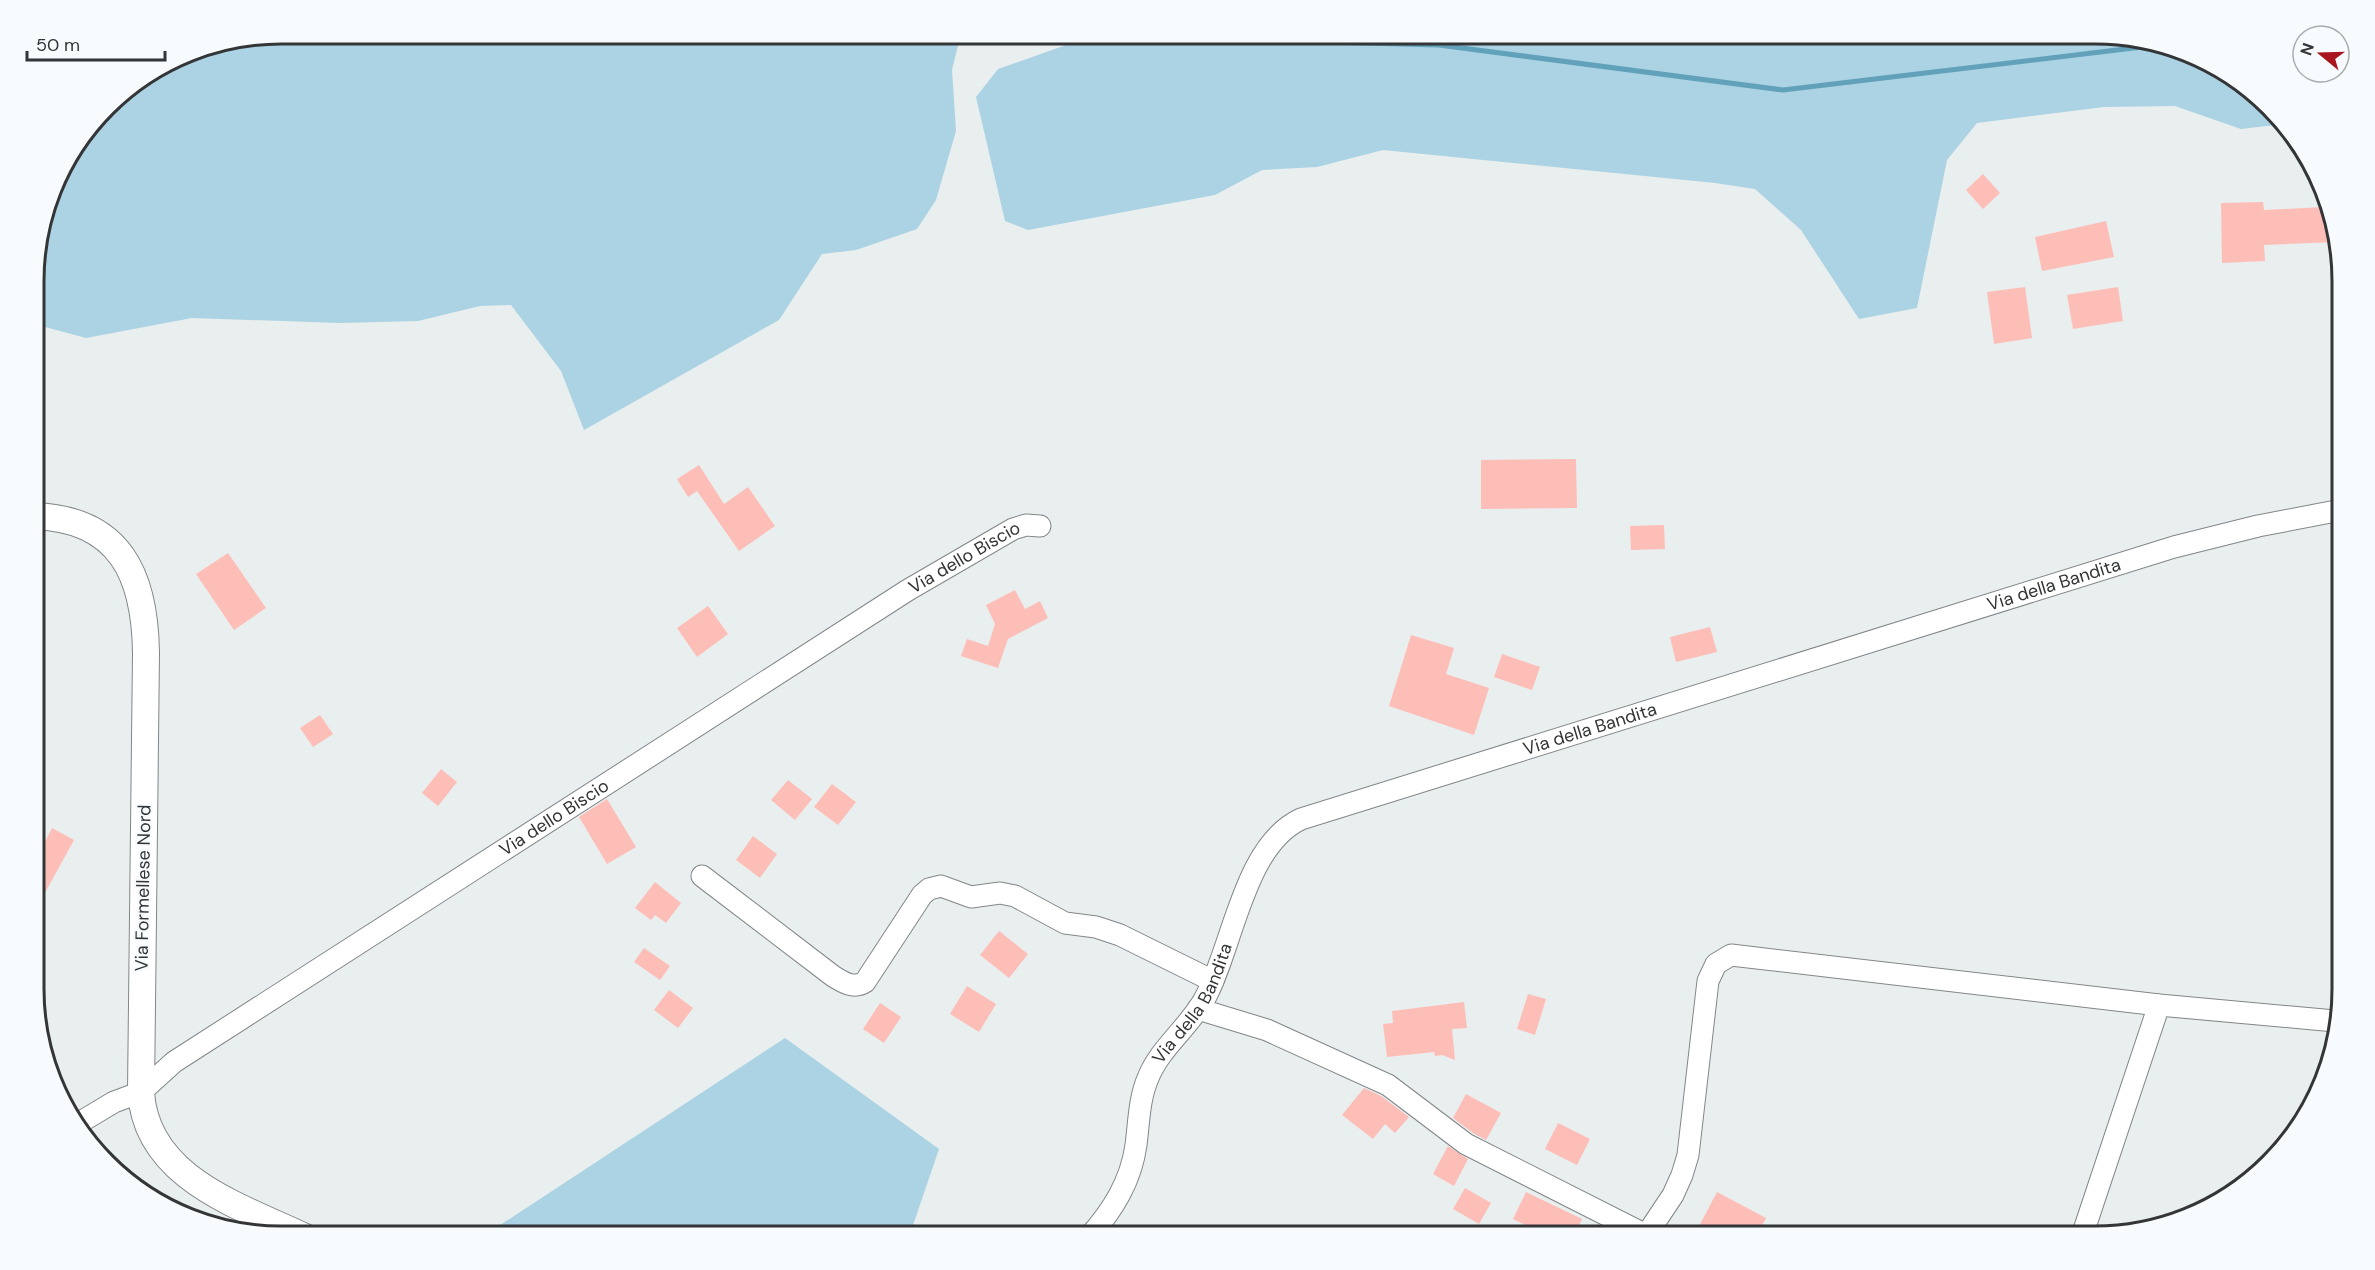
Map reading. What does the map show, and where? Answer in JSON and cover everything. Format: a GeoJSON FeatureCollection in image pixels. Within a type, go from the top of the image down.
{"type":"FeatureCollection","features":[{"type":"Feature","properties":{"kind":"street","name":"Via della Bandita"},"geometry":{"type":"LineString","coordinates":[[1098,1226],[1111,1211],[1128,1178],[1136,1147],[1143,1094],[1150,1073],[1198,1009],[1213,981],[1260,861],[1280,833],[1301,819],[2174,547],[2258,526],[2332,512]]}},
{"type":"Feature","properties":{"kind":"street","name":"Via Formellese Nord"},"geometry":{"type":"LineString","coordinates":[[44,517],[68,521],[99,536],[124,559],[131,569],[140,593],[145,622],[146,653],[141,1092],[143,1109],[150,1131],[168,1159],[183,1174],[218,1196],[282,1226]]}},
{"type":"Feature","properties":{"kind":"street","name":"Via dello Biscio"},"geometry":{"type":"LineString","coordinates":[[83,1121],[114,1102],[141,1092],[174,1062],[908,590],[1013,529],[1026,525],[1040,526]]}},
{"type":"Feature","properties":{"kind":"street"},"geometry":{"type":"LineString","coordinates":[[702,876],[833,976],[849,985],[855,986],[865,982],[922,894],[929,889],[941,886],[971,897],[1000,893],[1022,898],[1065,923],[1096,927],[1120,935],[1213,981]]}},
{"type":"Feature","properties":{"kind":"street"},"geometry":{"type":"LineString","coordinates":[[1654,1226],[1667,1205],[1685,1165],[1707,988],[1713,967],[1731,955],[2159,1005],[2329,1020]]}},
{"type":"Feature","properties":{"kind":"street"},"geometry":{"type":"LineString","coordinates":[[2085,1226],[2159,1005]]}},
{"type":"Feature","properties":{"kind":"street"},"geometry":{"type":"LineString","coordinates":[[1198,1009],[1267,1030],[1388,1084],[1466,1144],[1631,1226]]}},
{"type":"Feature","properties":{"kind":"shaded area"},"geometry":{"type":"Polygon","coordinates":[[[265,44],[958,44],[952,70],[956,131],[936,200],[917,229],[856,250],[822,254],[779,320],[584,430],[561,371],[511,305],[480,306],[418,321],[340,323],[192,318],[86,338],[44,327],[44,265],[48,234],[56,204],[68,175],[92,136],[124,102],[162,75],[204,56],[234,48],[265,44]]]}},
{"type":"Feature","properties":{"kind":"shaded area"},"geometry":{"type":"Polygon","coordinates":[[[1069,44],[2110,44],[2141,48],[2171,56],[2200,68],[2239,92],[2274,125],[2241,129],[2175,106],[2104,107],[1977,123],[1947,160],[1917,308],[1859,319],[1801,230],[1755,189],[1715,183],[1383,150],[1317,167],[1262,170],[1215,195],[1028,230],[1005,221],[976,97],[998,69],[1069,44]]]}},
{"type":"Feature","properties":{"kind":"shaded area"},"geometry":{"type":"Polygon","coordinates":[[[785,1038],[939,1149],[913,1226],[499,1226],[785,1038]]]}},
{"type":"Feature","properties":{"kind":"building"},"geometry":{"type":"Polygon","coordinates":[[[1983,174],[2000,193],[1983,209],[1966,190],[1983,174]]]}},
{"type":"Feature","properties":{"kind":"building"},"geometry":{"type":"Polygon","coordinates":[[[2263,202],[2264,210],[2320,207],[2328,242],[2264,245],[2265,261],[2222,263],[2221,203],[2263,202]]]}},
{"type":"Feature","properties":{"kind":"building"},"geometry":{"type":"Polygon","coordinates":[[[2106,221],[2114,257],[2042,271],[2035,237],[2106,221]]]}},
{"type":"Feature","properties":{"kind":"building"},"geometry":{"type":"Polygon","coordinates":[[[2025,287],[2032,338],[1994,344],[1987,292],[2025,287]]]}},
{"type":"Feature","properties":{"kind":"building"},"geometry":{"type":"Polygon","coordinates":[[[2118,287],[2123,321],[2073,329],[2067,295],[2118,287]]]}},
{"type":"Feature","properties":{"kind":"building"},"geometry":{"type":"Polygon","coordinates":[[[1576,459],[1577,508],[1481,509],[1481,460],[1576,459]]]}},
{"type":"Feature","properties":{"kind":"building"},"geometry":{"type":"Polygon","coordinates":[[[699,465],[724,504],[748,487],[775,526],[739,551],[697,491],[688,497],[677,479],[699,465]]]}},
{"type":"Feature","properties":{"kind":"building"},"geometry":{"type":"Polygon","coordinates":[[[1664,525],[1665,549],[1631,550],[1630,526],[1664,525]]]}},
{"type":"Feature","properties":{"kind":"building"},"geometry":{"type":"Polygon","coordinates":[[[228,553],[266,608],[234,630],[196,574],[228,553]]]}},
{"type":"Feature","properties":{"kind":"building"},"geometry":{"type":"Polygon","coordinates":[[[1015,590],[1025,609],[1040,601],[1048,618],[1008,639],[998,668],[961,656],[967,639],[988,646],[995,624],[986,605],[1015,590]]]}},
{"type":"Feature","properties":{"kind":"building"},"geometry":{"type":"Polygon","coordinates":[[[708,606],[728,634],[697,657],[677,628],[708,606]]]}},
{"type":"Feature","properties":{"kind":"building"},"geometry":{"type":"Polygon","coordinates":[[[1710,627],[1717,652],[1676,662],[1670,637],[1710,627]]]}},
{"type":"Feature","properties":{"kind":"building"},"geometry":{"type":"Polygon","coordinates":[[[1411,635],[1454,648],[1446,674],[1489,688],[1474,735],[1389,706],[1411,635]]]}},
{"type":"Feature","properties":{"kind":"building"},"geometry":{"type":"Polygon","coordinates":[[[1502,654],[1540,667],[1532,690],[1494,677],[1502,654]]]}},
{"type":"Feature","properties":{"kind":"building"},"geometry":{"type":"Polygon","coordinates":[[[320,715],[333,734],[313,747],[300,728],[320,715]]]}},
{"type":"Feature","properties":{"kind":"building"},"geometry":{"type":"Polygon","coordinates":[[[441,769],[457,782],[438,806],[422,793],[441,769]]]}},
{"type":"Feature","properties":{"kind":"building"},"geometry":{"type":"Polygon","coordinates":[[[788,780],[812,799],[795,820],[771,800],[788,780]]]}},
{"type":"Feature","properties":{"kind":"building"},"geometry":{"type":"Polygon","coordinates":[[[832,784],[856,802],[838,825],[814,807],[832,784]]]}},
{"type":"Feature","properties":{"kind":"building"},"geometry":{"type":"Polygon","coordinates":[[[607,799],[636,847],[607,864],[579,817],[607,799]]]}},
{"type":"Feature","properties":{"kind":"building"},"geometry":{"type":"Polygon","coordinates":[[[52,828],[74,840],[44,895],[44,844],[52,828]]]}},
{"type":"Feature","properties":{"kind":"building"},"geometry":{"type":"Polygon","coordinates":[[[753,836],[777,854],[760,878],[736,860],[753,836]]]}},
{"type":"Feature","properties":{"kind":"building"},"geometry":{"type":"Polygon","coordinates":[[[655,882],[681,903],[666,923],[655,915],[651,920],[635,908],[655,882]]]}},
{"type":"Feature","properties":{"kind":"building"},"geometry":{"type":"Polygon","coordinates":[[[999,931],[1028,954],[1009,978],[980,955],[999,931]]]}},
{"type":"Feature","properties":{"kind":"building"},"geometry":{"type":"Polygon","coordinates":[[[644,948],[670,966],[660,980],[634,962],[644,948]]]}},
{"type":"Feature","properties":{"kind":"building"},"geometry":{"type":"Polygon","coordinates":[[[967,986],[996,1004],[979,1032],[950,1014],[967,986]]]}},
{"type":"Feature","properties":{"kind":"building"},"geometry":{"type":"Polygon","coordinates":[[[669,990],[693,1008],[678,1028],[654,1010],[669,990]]]}},
{"type":"Feature","properties":{"kind":"building"},"geometry":{"type":"Polygon","coordinates":[[[1528,994],[1546,999],[1535,1035],[1517,1029],[1528,994]]]}},
{"type":"Feature","properties":{"kind":"building"},"geometry":{"type":"Polygon","coordinates":[[[1464,1002],[1467,1028],[1452,1029],[1455,1060],[1442,1055],[1435,1056],[1434,1052],[1387,1057],[1383,1024],[1393,1023],[1392,1011],[1464,1002]]]}},
{"type":"Feature","properties":{"kind":"building"},"geometry":{"type":"Polygon","coordinates":[[[880,1003],[901,1017],[884,1043],[863,1029],[880,1003]]]}},
{"type":"Feature","properties":{"kind":"building"},"geometry":{"type":"Polygon","coordinates":[[[1364,1088],[1381,1096],[1409,1117],[1395,1133],[1385,1124],[1373,1139],[1342,1115],[1364,1088]]]}},
{"type":"Feature","properties":{"kind":"building"},"geometry":{"type":"Polygon","coordinates":[[[1466,1094],[1501,1113],[1486,1140],[1453,1118],[1466,1094]]]}},
{"type":"Feature","properties":{"kind":"building"},"geometry":{"type":"Polygon","coordinates":[[[1558,1123],[1590,1139],[1577,1165],[1545,1149],[1558,1123]]]}},
{"type":"Feature","properties":{"kind":"building"},"geometry":{"type":"Polygon","coordinates":[[[1448,1146],[1468,1159],[1454,1186],[1433,1174],[1448,1146]]]}},
{"type":"Feature","properties":{"kind":"building"},"geometry":{"type":"Polygon","coordinates":[[[1465,1188],[1491,1203],[1479,1224],[1453,1209],[1465,1188]]]}},
{"type":"Feature","properties":{"kind":"building"},"geometry":{"type":"Polygon","coordinates":[[[1526,1192],[1582,1219],[1579,1226],[1527,1226],[1513,1219],[1526,1192]]]}},
{"type":"Feature","properties":{"kind":"building"},"geometry":{"type":"Polygon","coordinates":[[[1717,1192],[1766,1218],[1762,1226],[1699,1226],[1717,1192]]]}},
{"type":"Feature","properties":{"kind":"waterway"},"geometry":{"type":"LineString","coordinates":[[1402,44],[1439,45],[1783,90],[2137,48]]}}]}
